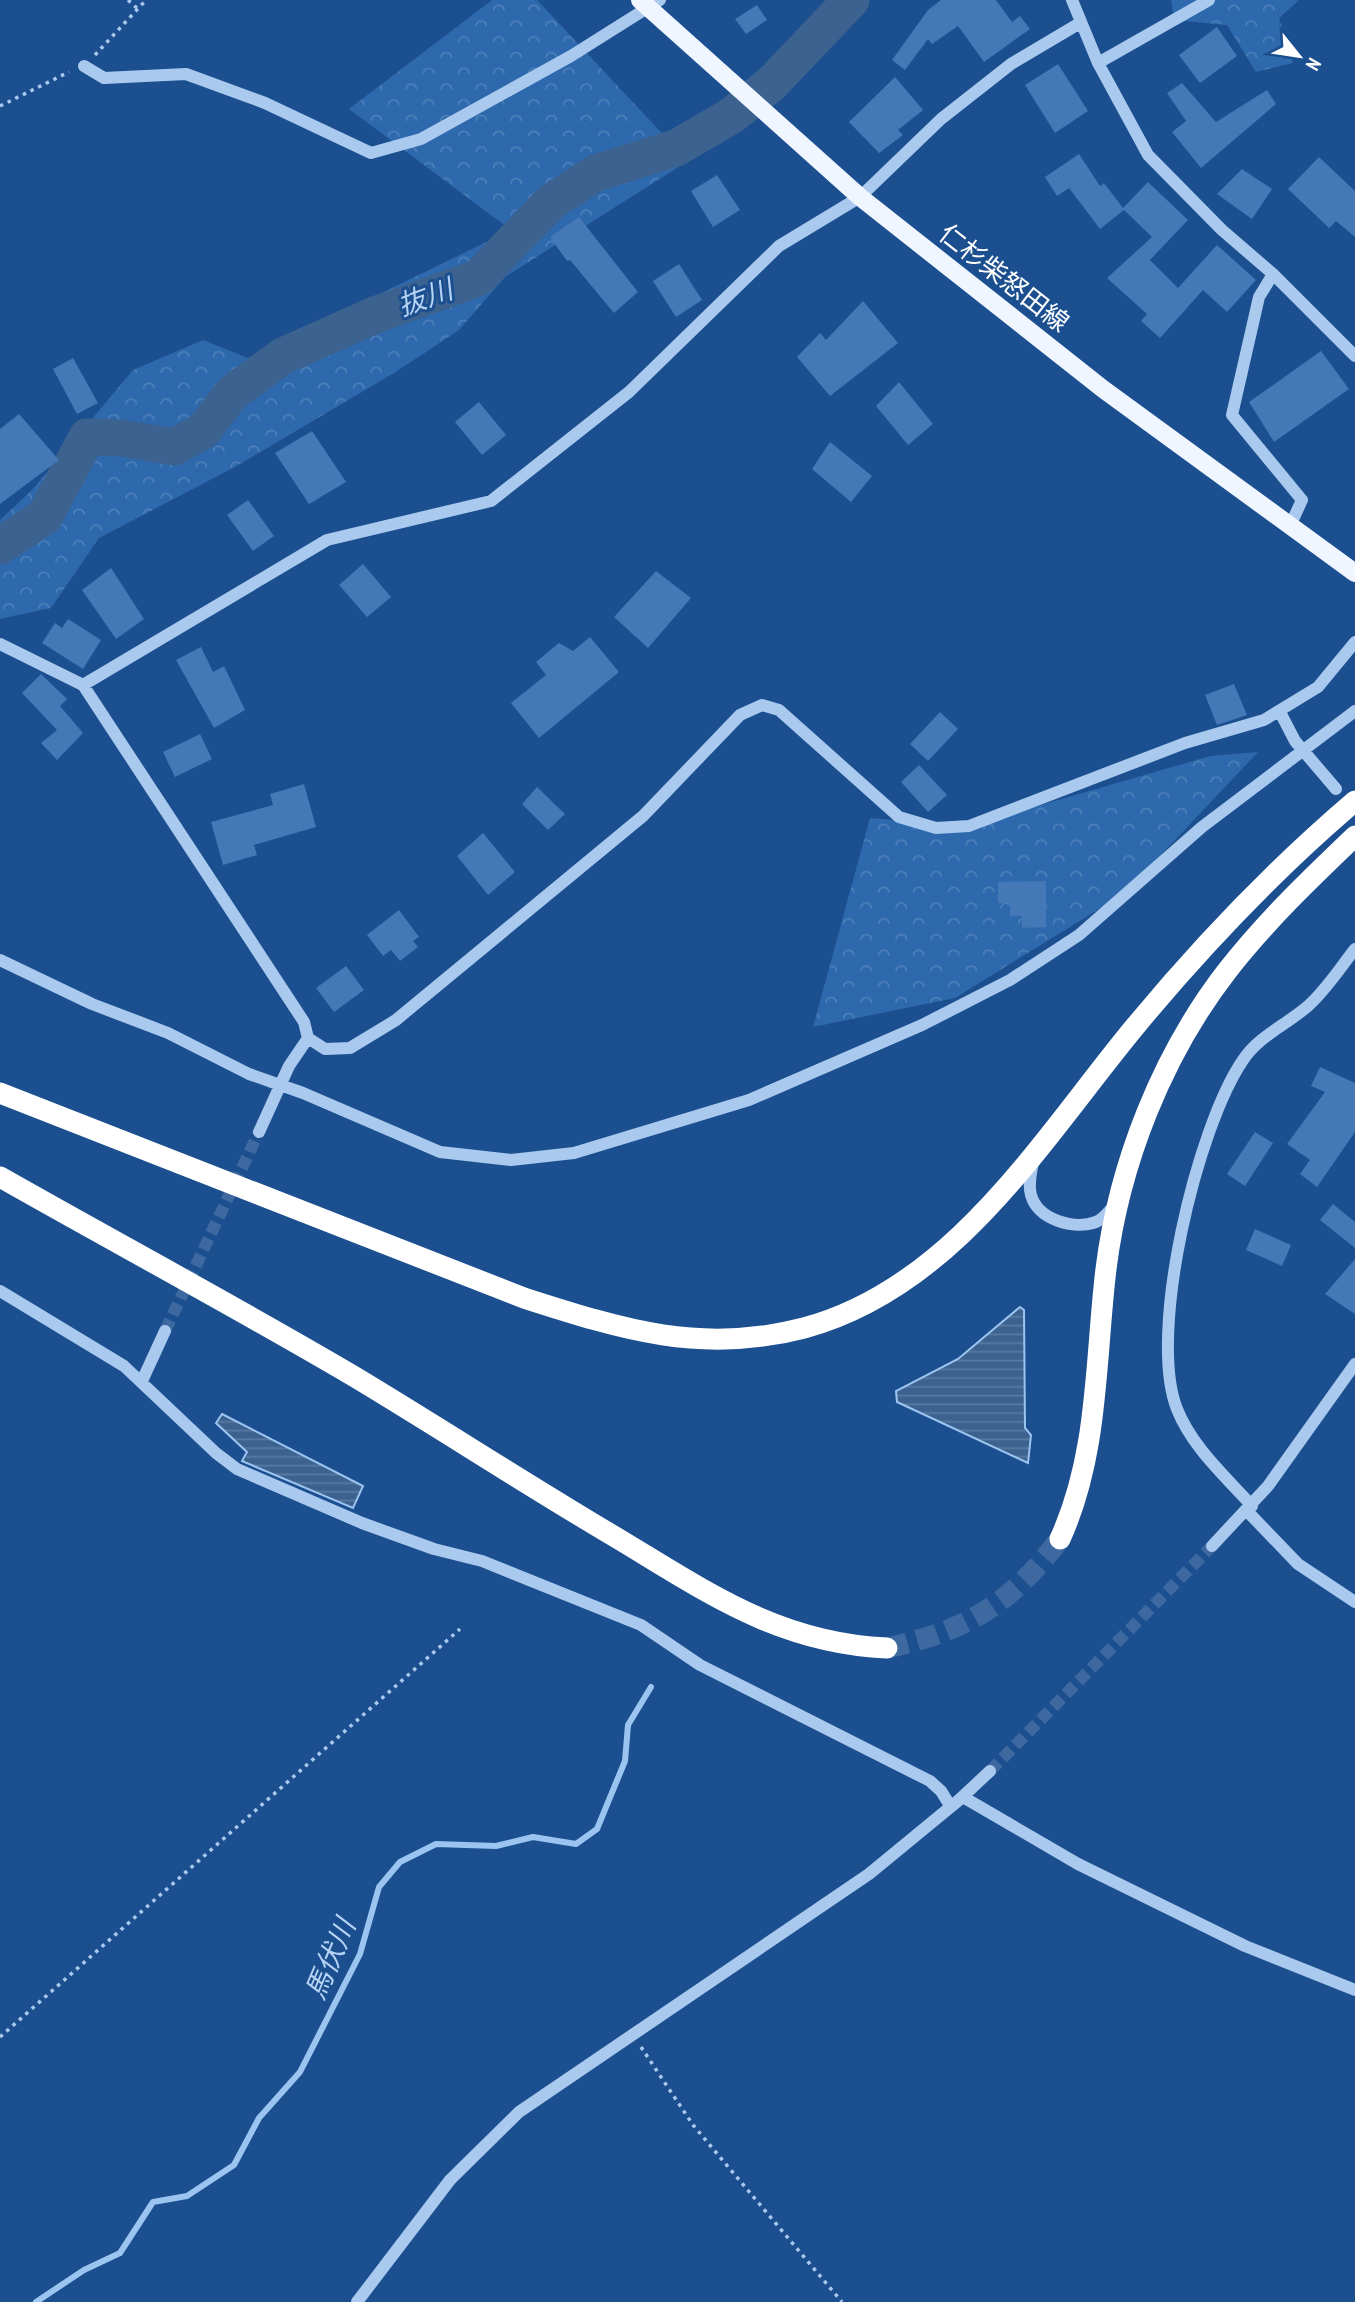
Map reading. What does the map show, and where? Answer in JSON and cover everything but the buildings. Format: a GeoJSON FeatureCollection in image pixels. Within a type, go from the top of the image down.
{"type":"FeatureCollection","features":[{"type":"Feature","properties":{"kind":"highway"},"geometry":{"type":"LineString","coordinates":[[0,1093],[524,1298],[605,1324],[674,1339],[743,1338],[805,1328],[865,1303],[917,1270],[956,1240],[1035,1151],[1134,1028],[1207,945],[1264,884],[1355,802]]}},
{"type":"Feature","properties":{"kind":"highway"},"geometry":{"type":"LineString","coordinates":[[1060,1539],[1075,1506],[1086,1463],[1106,1267],[1119,1200],[1143,1121],[1192,1023],[1226,972],[1263,928],[1355,836]]}},
{"type":"Feature","properties":{"kind":"highway"},"geometry":{"type":"LineString","coordinates":[[0,1177],[355,1377],[526,1484],[725,1602],[807,1637],[847,1646],[887,1648]]}},
{"type":"Feature","properties":{"kind":"main road","name":"仁杉柴怒田線"},"geometry":{"type":"LineString","coordinates":[[649,3],[732,83],[860,197],[1104,390],[1355,573]]}},
{"type":"Feature","properties":{"kind":"street"},"geometry":{"type":"LineString","coordinates":[[1072,0],[1098,63],[1148,155],[1222,230],[1273,274],[1355,356]]}},
{"type":"Feature","properties":{"kind":"street"},"geometry":{"type":"LineString","coordinates":[[1098,63],[1209,0]]}},
{"type":"Feature","properties":{"kind":"street"},"geometry":{"type":"LineString","coordinates":[[84,66],[104,78],[186,74],[265,103],[371,153],[421,139],[571,55],[649,3]]}},
{"type":"Feature","properties":{"kind":"street"},"geometry":{"type":"LineString","coordinates":[[83,685],[327,540],[491,501],[629,392],[779,246],[860,197],[941,120],[1011,64],[1080,23]]}},
{"type":"Feature","properties":{"kind":"street"},"geometry":{"type":"LineString","coordinates":[[1273,274],[1259,297],[1232,415],[1302,500],[1290,526]]}},
{"type":"Feature","properties":{"kind":"street"},"geometry":{"type":"LineString","coordinates":[[0,644],[83,685],[304,1022],[308,1038],[325,1049],[343,1049],[363,1042],[396,1020],[643,816],[740,715],[762,705],[779,710],[899,817],[936,828],[969,825],[1185,743],[1264,720],[1318,687],[1355,642]]}},
{"type":"Feature","properties":{"kind":"street"},"geometry":{"type":"LineString","coordinates":[[0,961],[92,1004],[168,1033],[249,1074],[440,1152],[489,1159],[541,1158],[574,1153],[724,1109],[922,1025],[1034,966],[1079,935],[1202,827],[1355,711]]}},
{"type":"Feature","properties":{"kind":"street"},"geometry":{"type":"LineString","coordinates":[[1280,712],[1303,751],[1336,789]]}},
{"type":"Feature","properties":{"kind":"street"},"geometry":{"type":"LineString","coordinates":[[1355,949],[1309,1005],[1256,1044],[1241,1063],[1208,1140],[1178,1245],[1168,1352],[1176,1407],[1184,1425],[1206,1455],[1298,1564],[1355,1602]]}},
{"type":"Feature","properties":{"kind":"street"},"geometry":{"type":"LineString","coordinates":[[259,1132],[308,1038]]}},
{"type":"Feature","properties":{"kind":"street"},"geometry":{"type":"LineString","coordinates":[[1035,1151],[1029,1181],[1031,1198],[1048,1216],[1073,1226],[1098,1221],[1119,1200]]}},
{"type":"Feature","properties":{"kind":"street"},"geometry":{"type":"LineString","coordinates":[[0,1291],[86,1341],[142,1381],[216,1453],[237,1469],[362,1523],[434,1549],[482,1561],[649,1629],[700,1665],[930,1781],[941,1791],[951,1807]]}},
{"type":"Feature","properties":{"kind":"street"},"geometry":{"type":"LineString","coordinates":[[142,1381],[166,1331]]}},
{"type":"Feature","properties":{"kind":"street"},"geometry":{"type":"LineString","coordinates":[[1212,1546],[1249,1508],[1355,1364]]}},
{"type":"Feature","properties":{"kind":"street"},"geometry":{"type":"LineString","coordinates":[[357,2302],[450,2180],[519,2112],[869,1874],[963,1797],[990,1771]]}},
{"type":"Feature","properties":{"kind":"street"},"geometry":{"type":"LineString","coordinates":[[963,1797],[1077,1864],[1245,1946],[1355,1990]]}},
{"type":"Feature","properties":{"kind":"path"},"geometry":{"type":"LineString","coordinates":[[128,0],[138,9]]}},
{"type":"Feature","properties":{"kind":"path"},"geometry":{"type":"LineString","coordinates":[[0,2037],[460,1629]]}},
{"type":"Feature","properties":{"kind":"path"},"geometry":{"type":"LineString","coordinates":[[632,2034],[693,2125],[842,2302]]}},
{"type":"Feature","properties":{"kind":"green space"},"geometry":{"type":"Polygon","coordinates":[[[492,0],[537,0],[688,161],[505,277],[459,330],[394,373],[235,467],[99,538],[51,608],[0,619],[0,520],[33,489],[133,370],[203,340],[248,358],[511,230],[349,109],[492,0]]]}},
{"type":"Feature","properties":{"kind":"green space"},"geometry":{"type":"Polygon","coordinates":[[[1171,0],[1299,0],[1279,18],[1293,63],[1256,72],[1227,25],[1174,20],[1171,0]]]}},
{"type":"Feature","properties":{"kind":"green space"},"geometry":{"type":"Polygon","coordinates":[[[1258,752],[1125,893],[955,998],[813,1027],[870,818],[969,826],[1210,756],[1258,752]]]}},
{"type":"Feature","properties":{"kind":"shaded area"},"geometry":{"type":"Polygon","coordinates":[[[1020,1307],[1024,1310],[1025,1428],[1031,1435],[1028,1463],[897,1402],[896,1391],[958,1359],[1020,1307]]]}},
{"type":"Feature","properties":{"kind":"shaded area"},"geometry":{"type":"Polygon","coordinates":[[[222,1414],[363,1486],[353,1508],[242,1461],[247,1452],[216,1423],[222,1414]]]}},
{"type":"Feature","properties":{"kind":"waterway","name":"抜川"},"geometry":{"type":"LineString","coordinates":[[0,546],[45,516],[87,437],[121,438],[175,447],[204,430],[232,393],[283,356],[375,315],[478,278],[551,202],[596,173],[676,148],[731,116],[771,84],[851,0]]}},
{"type":"Feature","properties":{"kind":"waterway","name":"馬伏川"},"geometry":{"type":"LineString","coordinates":[[36,2302],[84,2270],[120,2253],[153,2202],[187,2196],[234,2165],[259,2118],[300,2072],[360,1954],[379,1887],[400,1862],[436,1844],[496,1846],[533,1837],[576,1844],[597,1829],[625,1761],[628,1725],[651,1687]]}},
{"type":"Feature","properties":{"kind":"tunnel"},"geometry":{"type":"LineString","coordinates":[[165,1331],[259,1132]]}},
{"type":"Feature","properties":{"kind":"tunnel"},"geometry":{"type":"LineString","coordinates":[[887,1648],[941,1633],[985,1612],[1023,1581],[1060,1539]]}},
{"type":"Feature","properties":{"kind":"tunnel"},"geometry":{"type":"LineString","coordinates":[[990,1771],[1212,1546]]}}]}
